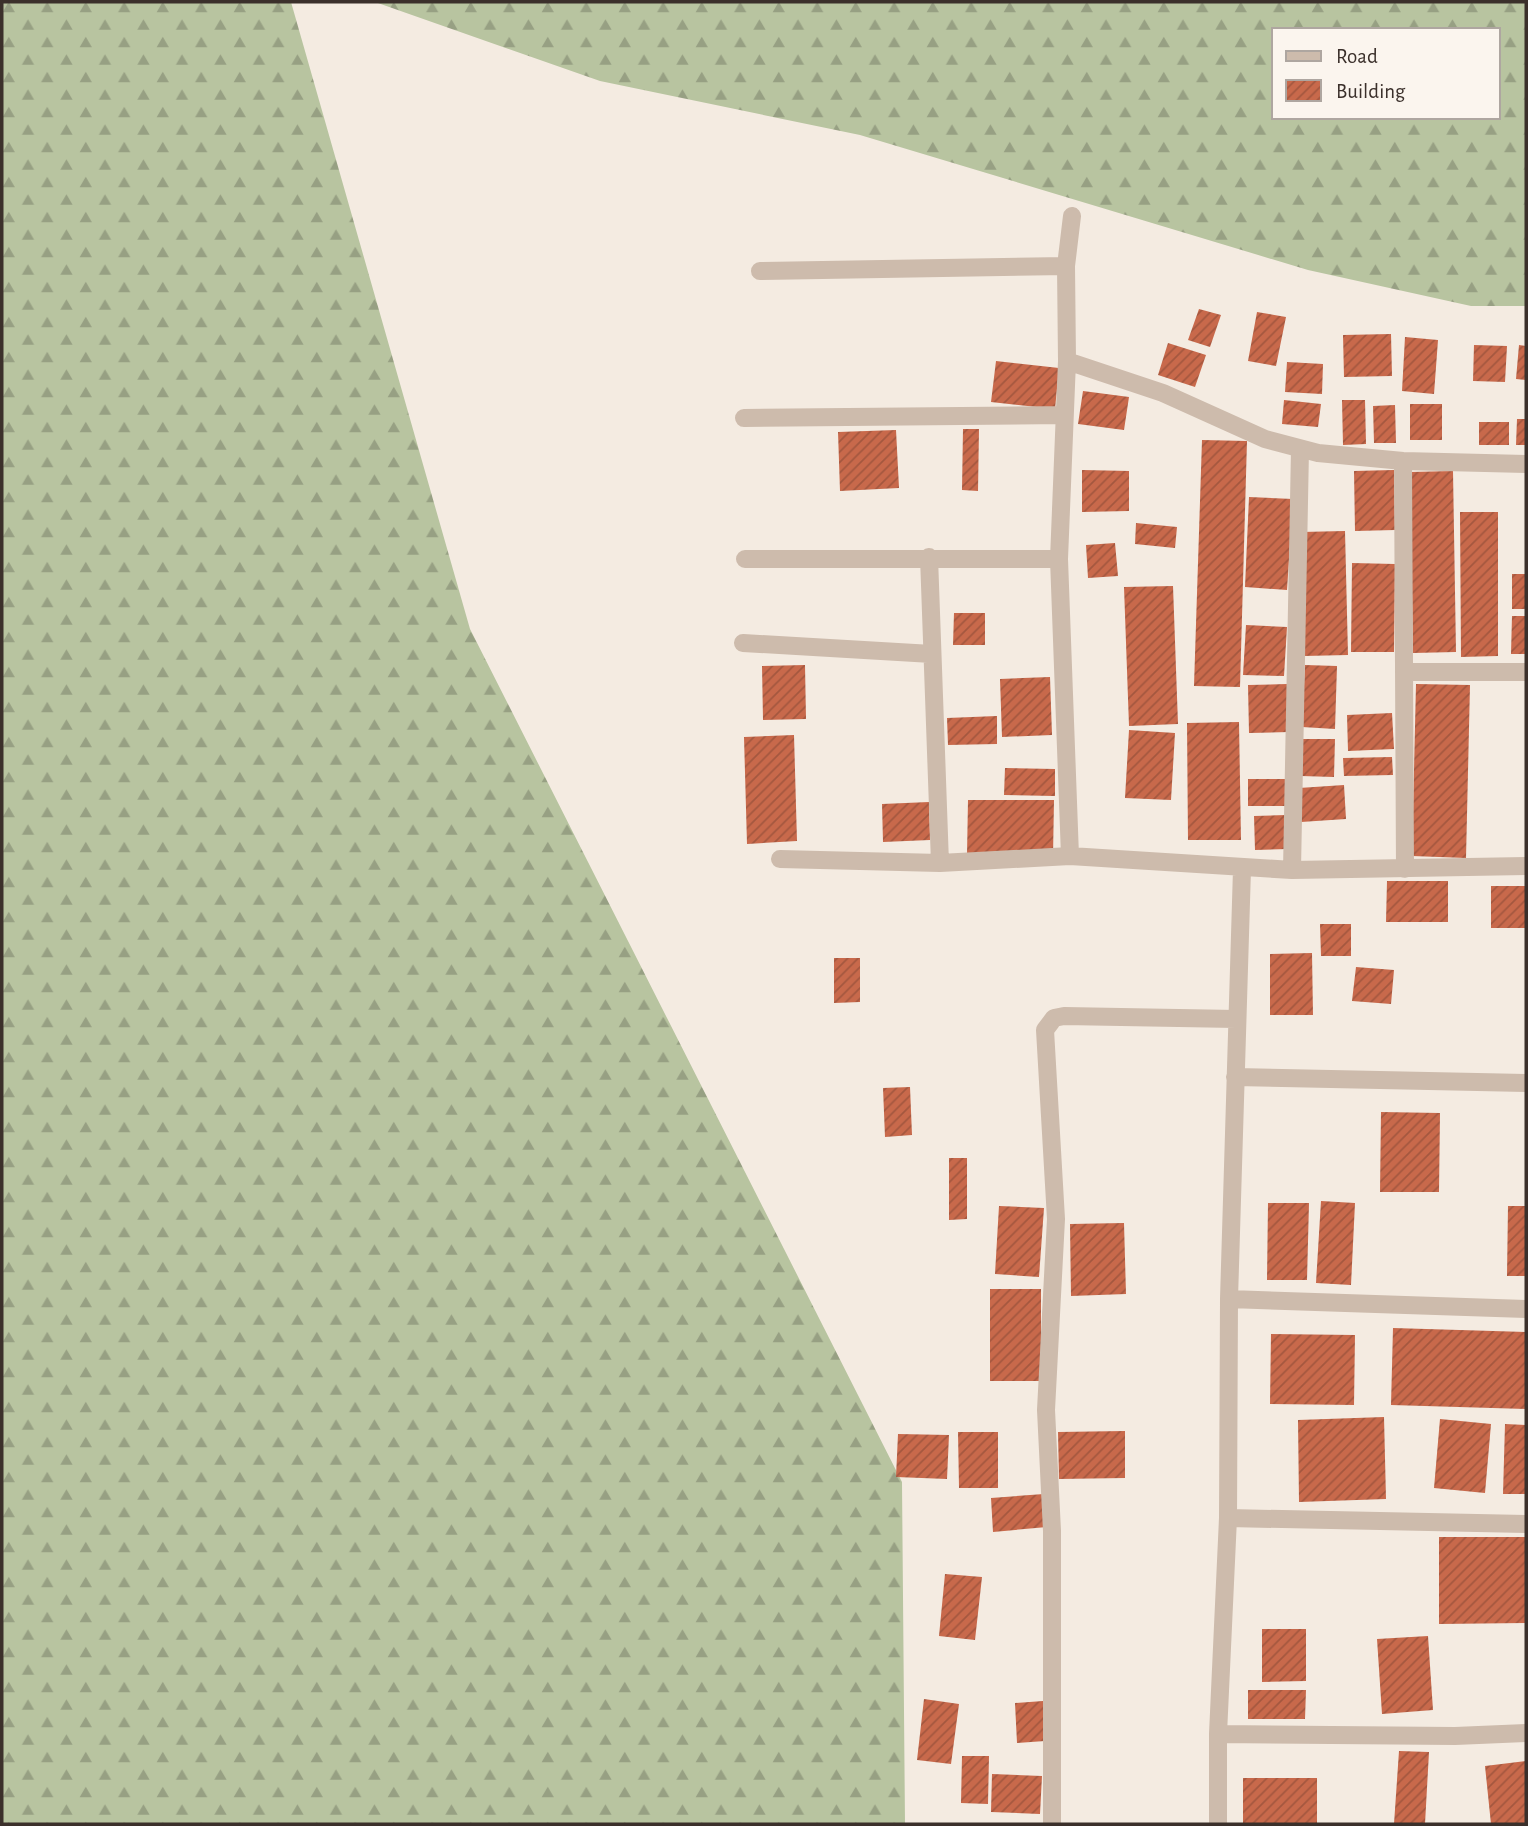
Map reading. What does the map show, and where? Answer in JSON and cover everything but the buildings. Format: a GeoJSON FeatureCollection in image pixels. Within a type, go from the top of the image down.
{"type":"FeatureCollection","features":[{"type":"Feature","properties":{"kind":"street"},"geometry":{"type":"LineString","coordinates":[[1070,856],[1059,559],[1066,361],[1066,266],[1072,216]]}},
{"type":"Feature","properties":{"kind":"street"},"geometry":{"type":"LineString","coordinates":[[760,271],[1066,266]]}},
{"type":"Feature","properties":{"kind":"street"},"geometry":{"type":"LineString","coordinates":[[1066,361],[1163,393],[1265,439],[1300,449],[1403,461],[1526,464]]}},
{"type":"Feature","properties":{"kind":"street"},"geometry":{"type":"LineString","coordinates":[[744,418],[1064,415]]}},
{"type":"Feature","properties":{"kind":"street"},"geometry":{"type":"LineString","coordinates":[[1292,870],[1300,449]]}},
{"type":"Feature","properties":{"kind":"street"},"geometry":{"type":"LineString","coordinates":[[1403,461],[1405,869]]}},
{"type":"Feature","properties":{"kind":"street"},"geometry":{"type":"LineString","coordinates":[[929,558],[940,863]]}},
{"type":"Feature","properties":{"kind":"street"},"geometry":{"type":"LineString","coordinates":[[746,559],[1059,559]]}},
{"type":"Feature","properties":{"kind":"street"},"geometry":{"type":"LineString","coordinates":[[743,643],[932,654]]}},
{"type":"Feature","properties":{"kind":"street"},"geometry":{"type":"LineString","coordinates":[[1404,672],[1526,672]]}},
{"type":"Feature","properties":{"kind":"street"},"geometry":{"type":"LineString","coordinates":[[780,859],[940,863],[1070,856],[1242,869],[1292,870],[1526,866]]}},
{"type":"Feature","properties":{"kind":"street"},"geometry":{"type":"LineString","coordinates":[[1217,1824],[1218,1734],[1228,1518],[1229,1299],[1242,869]]}},
{"type":"Feature","properties":{"kind":"street"},"geometry":{"type":"LineString","coordinates":[[1052,1824],[1052,1531],[1046,1410],[1056,1219],[1045,1030],[1054,1018],[1064,1016],[1237,1019]]}},
{"type":"Feature","properties":{"kind":"street"},"geometry":{"type":"LineString","coordinates":[[1235,1077],[1526,1083]]}},
{"type":"Feature","properties":{"kind":"street"},"geometry":{"type":"LineString","coordinates":[[1229,1299],[1526,1308]]}},
{"type":"Feature","properties":{"kind":"street"},"geometry":{"type":"LineString","coordinates":[[1228,1518],[1526,1524]]}},
{"type":"Feature","properties":{"kind":"street"},"geometry":{"type":"LineString","coordinates":[[1218,1734],[1455,1736],[1526,1733]]}},
{"type":"Feature","properties":{"kind":"green space"},"geometry":{"type":"Polygon","coordinates":[[[2,2],[291,2],[470,629],[902,1482],[905,1824],[2,1824],[2,2]]]}},
{"type":"Feature","properties":{"kind":"green space"},"geometry":{"type":"Polygon","coordinates":[[[375,2],[1526,2],[1526,306],[1471,306],[1308,270],[860,135],[600,81],[375,2]]]}}]}
